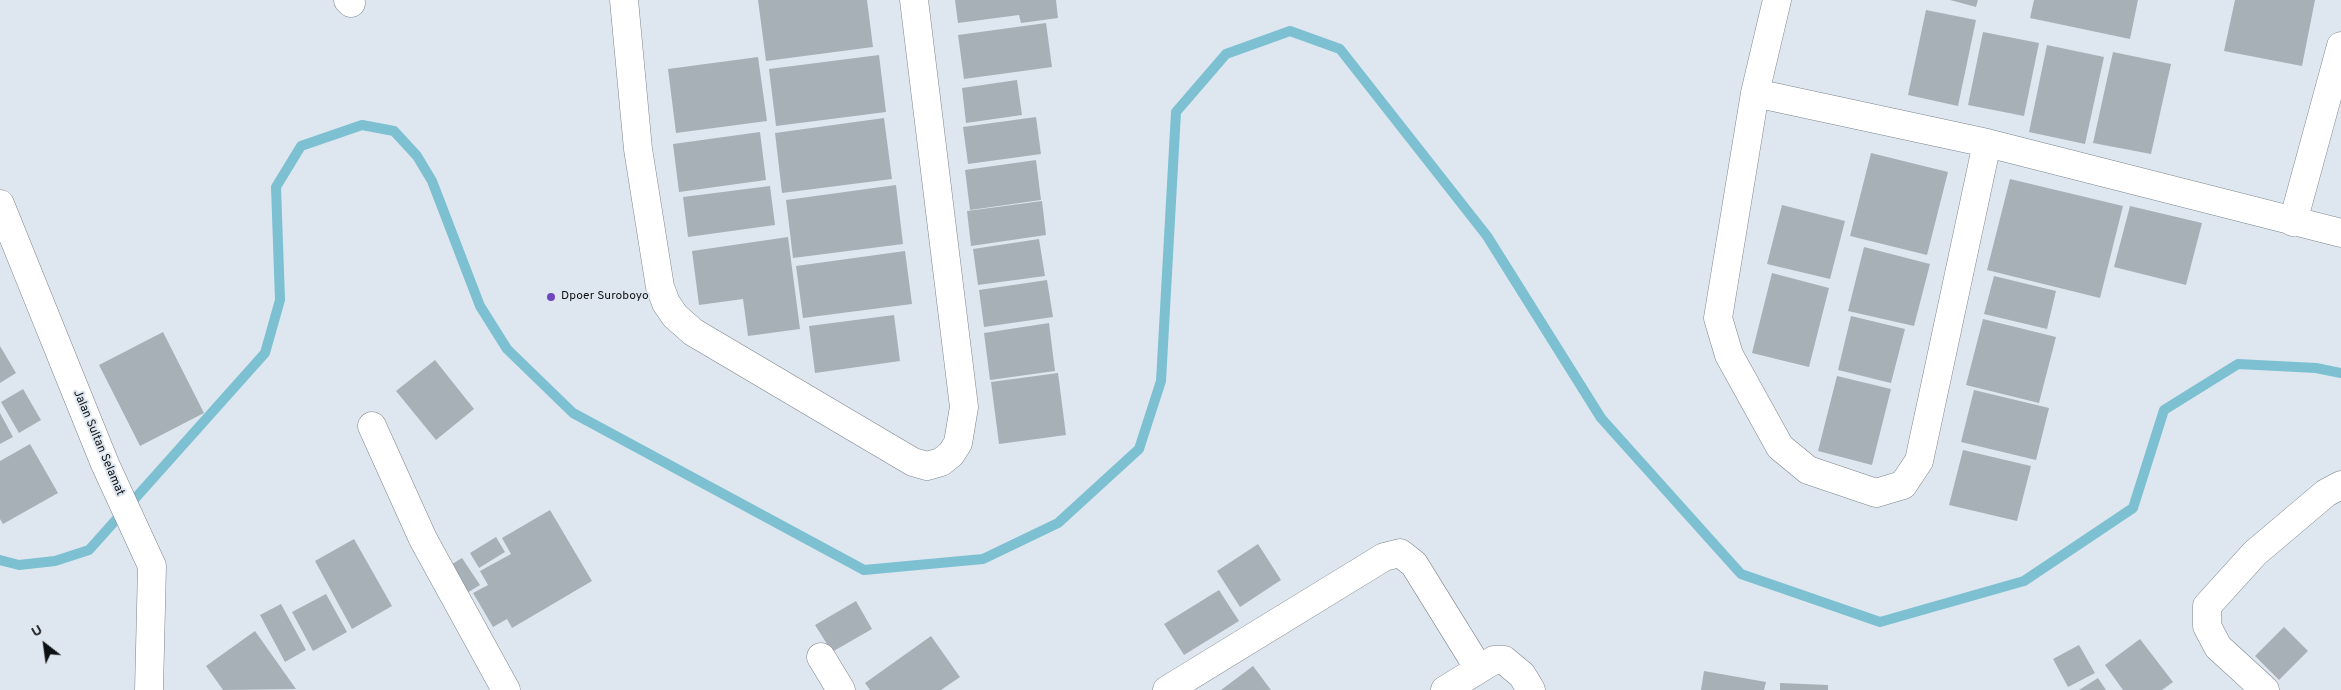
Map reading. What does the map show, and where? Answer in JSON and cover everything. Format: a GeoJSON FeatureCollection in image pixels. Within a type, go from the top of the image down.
{"type":"FeatureCollection","features":[{"type":"Feature","properties":{"kind":"street"},"geometry":{"type":"LineString","coordinates":[[624,0],[638,149],[660,287],[666,303],[675,316],[693,332],[913,462],[926,466],[942,462],[955,448],[958,443],[964,407],[914,0]]}},
{"type":"Feature","properties":{"kind":"street"},"geometry":{"type":"LineString","coordinates":[[1777,0],[1755,93],[1718,318],[1729,354],[1780,447],[1808,470],[1876,493],[1903,485],[1919,461],[1987,143]]}},
{"type":"Feature","properties":{"kind":"street"},"geometry":{"type":"LineString","coordinates":[[2293,222],[2341,46]]}},
{"type":"Feature","properties":{"kind":"street"},"geometry":{"type":"LineString","coordinates":[[1755,93],[1987,143],[2341,233]]}},
{"type":"Feature","properties":{"kind":"street","name":"Jalan Sultan Selamat"},"geometry":{"type":"LineString","coordinates":[[0,204],[105,464],[152,566],[149,690]]}},
{"type":"Feature","properties":{"kind":"street"},"geometry":{"type":"LineString","coordinates":[[372,426],[423,539],[506,690]]}},
{"type":"Feature","properties":{"kind":"street"},"geometry":{"type":"LineString","coordinates":[[2265,690],[2218,647],[2207,626],[2208,606],[2255,553],[2326,492],[2341,485]]}},
{"type":"Feature","properties":{"kind":"street"},"geometry":{"type":"LineString","coordinates":[[1167,690],[1384,557],[1400,553],[1414,564],[1479,669]]}},
{"type":"Feature","properties":{"kind":"street"},"geometry":{"type":"LineString","coordinates":[[821,657],[841,690]]}},
{"type":"Feature","properties":{"kind":"street"},"geometry":{"type":"LineString","coordinates":[[1444,690],[1494,660],[1504,660],[1522,675],[1531,690]]}},
{"type":"Feature","properties":{"kind":"building"},"geometry":{"type":"Polygon","coordinates":[[[758,0],[867,0],[873,47],[766,61],[758,0]]]}},
{"type":"Feature","properties":{"kind":"building"},"geometry":{"type":"Polygon","coordinates":[[[955,0],[1056,0],[1058,18],[1021,23],[1019,15],[958,23],[955,0]]]}},
{"type":"Feature","properties":{"kind":"building"},"geometry":{"type":"Polygon","coordinates":[[[1950,0],[1978,0],[1976,7],[1950,0]]]}},
{"type":"Feature","properties":{"kind":"building"},"geometry":{"type":"Polygon","coordinates":[[[2034,0],[2138,0],[2130,39],[2030,18],[2034,0]]]}},
{"type":"Feature","properties":{"kind":"building"},"geometry":{"type":"Polygon","coordinates":[[[2235,0],[2315,0],[2302,66],[2224,51],[2235,0]]]}},
{"type":"Feature","properties":{"kind":"building"},"geometry":{"type":"Polygon","coordinates":[[[1926,10],[1976,20],[1958,106],[1908,95],[1926,10]]]}},
{"type":"Feature","properties":{"kind":"building"},"geometry":{"type":"Polygon","coordinates":[[[1046,23],[1052,67],[964,79],[958,35],[1046,23]]]}},
{"type":"Feature","properties":{"kind":"building"},"geometry":{"type":"Polygon","coordinates":[[[1983,32],[2039,43],[2024,116],[1968,105],[1983,32]]]}},
{"type":"Feature","properties":{"kind":"building"},"geometry":{"type":"Polygon","coordinates":[[[2047,45],[2104,57],[2085,144],[2029,132],[2047,45]]]}},
{"type":"Feature","properties":{"kind":"building"},"geometry":{"type":"Polygon","coordinates":[[[2113,52],[2171,64],[2151,154],[2093,143],[2113,52]]]}},
{"type":"Feature","properties":{"kind":"building"},"geometry":{"type":"Polygon","coordinates":[[[879,55],[886,112],[776,126],[769,69],[879,55]]]}},
{"type":"Feature","properties":{"kind":"building"},"geometry":{"type":"Polygon","coordinates":[[[758,57],[767,121],[676,133],[668,69],[758,57]]]}},
{"type":"Feature","properties":{"kind":"building"},"geometry":{"type":"Polygon","coordinates":[[[1017,80],[1022,115],[966,123],[962,88],[1017,80]]]}},
{"type":"Feature","properties":{"kind":"building"},"geometry":{"type":"Polygon","coordinates":[[[1036,117],[1041,154],[968,164],[963,127],[1036,117]]]}},
{"type":"Feature","properties":{"kind":"building"},"geometry":{"type":"Polygon","coordinates":[[[884,118],[892,179],[782,193],[775,133],[884,118]]]}},
{"type":"Feature","properties":{"kind":"building"},"geometry":{"type":"Polygon","coordinates":[[[760,132],[766,180],[679,192],[673,144],[760,132]]]}},
{"type":"Feature","properties":{"kind":"building"},"geometry":{"type":"Polygon","coordinates":[[[1871,153],[1948,172],[1927,255],[1850,236],[1871,153]]]}},
{"type":"Feature","properties":{"kind":"building"},"geometry":{"type":"Polygon","coordinates":[[[1036,160],[1041,200],[970,210],[965,170],[1036,160]]]}},
{"type":"Feature","properties":{"kind":"building"},"geometry":{"type":"Polygon","coordinates":[[[2010,179],[2123,206],[2100,298],[1987,270],[2010,179]]]}},
{"type":"Feature","properties":{"kind":"building"},"geometry":{"type":"Polygon","coordinates":[[[896,185],[903,244],[793,258],[786,200],[896,185]]]}},
{"type":"Feature","properties":{"kind":"building"},"geometry":{"type":"Polygon","coordinates":[[[770,186],[775,225],[688,237],[683,197],[770,186]]]}},
{"type":"Feature","properties":{"kind":"building"},"geometry":{"type":"Polygon","coordinates":[[[1042,201],[1046,235],[971,246],[967,211],[1042,201]]]}},
{"type":"Feature","properties":{"kind":"building"},"geometry":{"type":"Polygon","coordinates":[[[1782,205],[1845,221],[1830,279],[1767,264],[1782,205]]]}},
{"type":"Feature","properties":{"kind":"building"},"geometry":{"type":"Polygon","coordinates":[[[2130,206],[2202,223],[2186,285],[2114,267],[2130,206]]]}},
{"type":"Feature","properties":{"kind":"building"},"geometry":{"type":"Polygon","coordinates":[[[788,237],[800,329],[748,336],[743,299],[699,305],[692,251],[788,237]]]}},
{"type":"Feature","properties":{"kind":"building"},"geometry":{"type":"Polygon","coordinates":[[[1039,239],[1045,276],[978,285],[973,249],[1039,239]]]}},
{"type":"Feature","properties":{"kind":"building"},"geometry":{"type":"Polygon","coordinates":[[[1864,247],[1930,264],[1914,326],[1848,311],[1864,247]]]}},
{"type":"Feature","properties":{"kind":"building"},"geometry":{"type":"Polygon","coordinates":[[[905,251],[912,304],[803,318],[796,266],[905,251]]]}},
{"type":"Feature","properties":{"kind":"building"},"geometry":{"type":"Polygon","coordinates":[[[1772,273],[1829,288],[1809,367],[1752,353],[1772,273]]]}},
{"type":"Feature","properties":{"kind":"building"},"geometry":{"type":"Polygon","coordinates":[[[1994,276],[2056,291],[2047,329],[1984,314],[1994,276]]]}},
{"type":"Feature","properties":{"kind":"building"},"geometry":{"type":"Polygon","coordinates":[[[1047,280],[1053,317],[984,327],[979,290],[1047,280]]]}},
{"type":"Feature","properties":{"kind":"building"},"geometry":{"type":"Polygon","coordinates":[[[894,315],[900,361],[815,373],[809,326],[894,315]]]}},
{"type":"Feature","properties":{"kind":"building"},"geometry":{"type":"Polygon","coordinates":[[[1851,316],[1905,329],[1891,383],[1838,370],[1851,316]]]}},
{"type":"Feature","properties":{"kind":"building"},"geometry":{"type":"Polygon","coordinates":[[[1983,319],[2056,337],[2039,403],[1966,385],[1983,319]]]}},
{"type":"Feature","properties":{"kind":"building"},"geometry":{"type":"Polygon","coordinates":[[[1049,323],[1055,371],[990,380],[984,333],[1049,323]]]}},
{"type":"Feature","properties":{"kind":"building"},"geometry":{"type":"Polygon","coordinates":[[[163,332],[204,413],[140,446],[99,365],[163,332]]]}},
{"type":"Feature","properties":{"kind":"building"},"geometry":{"type":"Polygon","coordinates":[[[0,346],[16,373],[0,383],[0,346]]]}},
{"type":"Feature","properties":{"kind":"building"},"geometry":{"type":"Polygon","coordinates":[[[435,360],[474,409],[436,440],[396,391],[435,360]]]}},
{"type":"Feature","properties":{"kind":"building"},"geometry":{"type":"Polygon","coordinates":[[[1058,373],[1066,435],[999,444],[991,382],[1058,373]]]}},
{"type":"Feature","properties":{"kind":"building"},"geometry":{"type":"Polygon","coordinates":[[[1837,376],[1891,389],[1872,465],[1818,451],[1837,376]]]}},
{"type":"Feature","properties":{"kind":"building"},"geometry":{"type":"Polygon","coordinates":[[[23,389],[41,420],[19,433],[1,402],[23,389]]]}},
{"type":"Feature","properties":{"kind":"building"},"geometry":{"type":"Polygon","coordinates":[[[1974,390],[2049,408],[2036,460],[1961,442],[1974,390]]]}},
{"type":"Feature","properties":{"kind":"building"},"geometry":{"type":"Polygon","coordinates":[[[0,413],[13,437],[0,444],[0,413]]]}},
{"type":"Feature","properties":{"kind":"building"},"geometry":{"type":"Polygon","coordinates":[[[30,444],[58,493],[3,524],[0,519],[0,461],[30,444]]]}},
{"type":"Feature","properties":{"kind":"building"},"geometry":{"type":"Polygon","coordinates":[[[1963,450],[2031,466],[2017,521],[1949,505],[1963,450]]]}},
{"type":"Feature","properties":{"kind":"building"},"geometry":{"type":"Polygon","coordinates":[[[550,510],[592,581],[512,628],[507,619],[493,627],[473,593],[488,585],[480,571],[511,554],[502,538],[550,510]]]}},
{"type":"Feature","properties":{"kind":"building"},"geometry":{"type":"Polygon","coordinates":[[[496,537],[505,552],[479,568],[470,553],[496,537]]]}},
{"type":"Feature","properties":{"kind":"building"},"geometry":{"type":"Polygon","coordinates":[[[354,539],[392,606],[352,629],[315,561],[354,539]]]}},
{"type":"Feature","properties":{"kind":"building"},"geometry":{"type":"Polygon","coordinates":[[[1258,544],[1281,580],[1240,607],[1217,571],[1258,544]]]}},
{"type":"Feature","properties":{"kind":"building"},"geometry":{"type":"Polygon","coordinates":[[[462,558],[480,585],[462,596],[444,569],[462,558]]]}},
{"type":"Feature","properties":{"kind":"building"},"geometry":{"type":"Polygon","coordinates":[[[1219,590],[1239,621],[1184,655],[1164,624],[1219,590]]]}},
{"type":"Feature","properties":{"kind":"building"},"geometry":{"type":"Polygon","coordinates":[[[326,594],[347,632],[313,651],[292,612],[326,594]]]}},
{"type":"Feature","properties":{"kind":"building"},"geometry":{"type":"Polygon","coordinates":[[[856,601],[872,629],[832,652],[815,625],[856,601]]]}},
{"type":"Feature","properties":{"kind":"building"},"geometry":{"type":"Polygon","coordinates":[[[281,604],[306,650],[285,662],[260,615],[281,604]]]}},
{"type":"Feature","properties":{"kind":"building"},"geometry":{"type":"Polygon","coordinates":[[[2284,627],[2308,651],[2279,680],[2255,656],[2284,627]]]}},
{"type":"Feature","properties":{"kind":"building"},"geometry":{"type":"Polygon","coordinates":[[[255,631],[296,689],[223,690],[206,666],[255,631]]]}},
{"type":"Feature","properties":{"kind":"building"},"geometry":{"type":"Polygon","coordinates":[[[931,636],[960,677],[941,690],[870,690],[865,683],[931,636]]]}},
{"type":"Feature","properties":{"kind":"building"},"geometry":{"type":"Polygon","coordinates":[[[2140,639],[2173,682],[2162,690],[2123,690],[2105,665],[2140,639]]]}},
{"type":"Feature","properties":{"kind":"building"},"geometry":{"type":"Polygon","coordinates":[[[2079,645],[2095,673],[2068,687],[2053,659],[2079,645]]]}},
{"type":"Feature","properties":{"kind":"building"},"geometry":{"type":"Polygon","coordinates":[[[1253,666],[1271,690],[1221,690],[1253,666]]]}},
{"type":"Feature","properties":{"kind":"building"},"geometry":{"type":"Polygon","coordinates":[[[1704,671],[1766,682],[1764,690],[1701,690],[1704,671]]]}},
{"type":"Feature","properties":{"kind":"building"},"geometry":{"type":"Polygon","coordinates":[[[2098,678],[2106,690],[2079,690],[2098,678]]]}},
{"type":"Feature","properties":{"kind":"building"},"geometry":{"type":"Polygon","coordinates":[[[1780,683],[1828,685],[1828,690],[1780,690],[1780,683]]]}},
{"type":"Feature","properties":{"kind":"waterway"},"geometry":{"type":"LineString","coordinates":[[0,560],[19,565],[55,561],[89,550],[265,353],[280,300],[276,187],[301,146],[362,125],[394,131],[417,156],[432,181],[480,306],[507,349],[573,413],[864,570],[983,559],[1058,523],[1139,449],[1161,381],[1176,112],[1226,54],[1290,31],[1340,49],[1487,236],[1601,418],[1741,574],[1880,622],[2024,581],[2133,508],[2164,410],[2238,364],[2316,368],[2341,373]]}},
{"type":"Feature","properties":{"kind":"place","name":"Dpoer Suroboyo"},"geometry":{"type":"Point","coordinates":[551,297]}}]}
